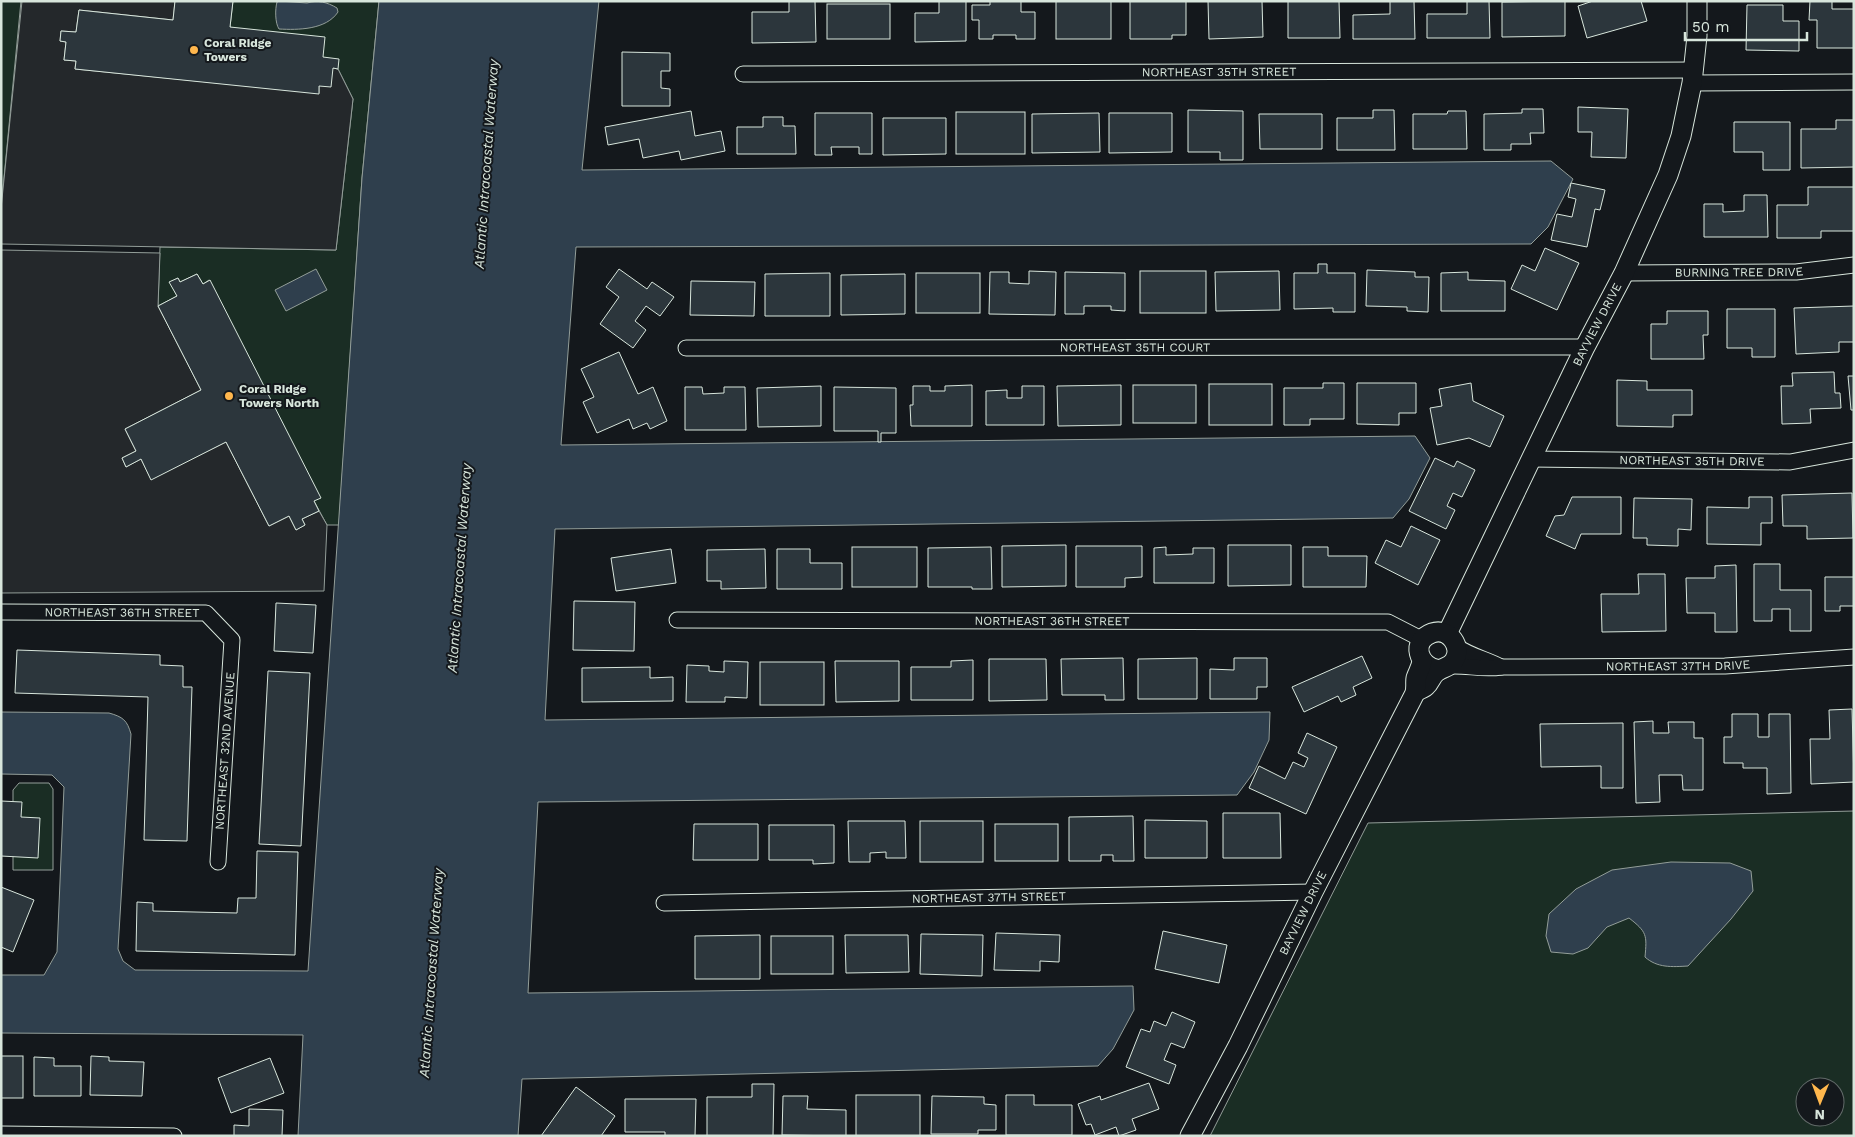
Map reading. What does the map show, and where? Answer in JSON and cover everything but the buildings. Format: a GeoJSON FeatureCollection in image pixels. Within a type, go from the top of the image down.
{"type":"FeatureCollection","features":[{"type":"Feature","properties":{"kind":"street","name":"BAYVIEW DRIVE"},"geometry":{"type":"LineString","coordinates":[[1416,691],[1426,686],[1432,676],[1456,657],[1452,640],[1530,459],[1584,347],[1624,273],[1668,175],[1681,136],[1693,77],[1697,36],[1697,1]]}},
{"type":"Feature","properties":{"kind":"street","name":"NORTHEAST 35TH STREET"},"geometry":{"type":"LineString","coordinates":[[743,74],[1693,77],[1854,82]]}},
{"type":"Feature","properties":{"kind":"street","name":"BURNING TREE DRIVE"},"geometry":{"type":"LineString","coordinates":[[1624,273],[1796,272],[1854,265]]}},
{"type":"Feature","properties":{"kind":"street","name":"NORTHEAST 35TH COURT"},"geometry":{"type":"LineString","coordinates":[[686,348],[1584,347]]}},
{"type":"Feature","properties":{"kind":"street","name":"NORTHEAST 35TH DRIVE"},"geometry":{"type":"LineString","coordinates":[[1530,459],[1790,462],[1854,450]]}},
{"type":"Feature","properties":{"kind":"street","name":"NORTHEAST 36TH STREET"},"geometry":{"type":"LineString","coordinates":[[1,612],[206,613],[232,640]]}},
{"type":"Feature","properties":{"kind":"street","name":"NORTHEAST 36TH STREET"},"geometry":{"type":"LineString","coordinates":[[678,620],[1388,622],[1423,640]]}},
{"type":"Feature","properties":{"kind":"street"},"geometry":{"type":"LineString","coordinates":[[1423,640],[1431,633],[1442,633],[1452,640]]}},
{"type":"Feature","properties":{"kind":"street","name":"NORTHEAST 32ND AVENUE"},"geometry":{"type":"LineString","coordinates":[[218,862],[232,640]]}},
{"type":"Feature","properties":{"kind":"street","name":"BAYVIEW DRIVE"},"geometry":{"type":"LineString","coordinates":[[1190,1136],[1238,1046],[1313,892],[1416,691],[1416,679],[1421,669],[1422,661],[1419,651],[1423,640]]}},
{"type":"Feature","properties":{"kind":"street","name":"NORTHEAST 37TH DRIVE"},"geometry":{"type":"LineString","coordinates":[[1452,640],[1467,654],[1486,659],[1501,667]]}},
{"type":"Feature","properties":{"kind":"street","name":"NORTHEAST 37TH DRIVE"},"geometry":{"type":"LineString","coordinates":[[1444,668],[1464,665],[1486,669],[1501,667],[1725,666],[1854,657]]}},
{"type":"Feature","properties":{"kind":"street"},"geometry":{"type":"LineString","coordinates":[[1422,661],[1427,666],[1444,668]]}},
{"type":"Feature","properties":{"kind":"street","name":"NORTHEAST 37TH STREET"},"geometry":{"type":"LineString","coordinates":[[664,903],[1313,892]]}},
{"type":"Feature","properties":{"kind":"street"},"geometry":{"type":"LineString","coordinates":[[1,1134],[174,1136]]}},
{"type":"Feature","properties":{"kind":"green space"},"geometry":{"type":"Polygon","coordinates":[[[1,1],[21,1],[1,209],[1,1]]]}},
{"type":"Feature","properties":{"kind":"green space"},"geometry":{"type":"Polygon","coordinates":[[[233,1],[379,1],[362,178],[339,525],[327,525],[314,501],[209,280],[203,284],[197,274],[180,282],[178,278],[170,282],[177,296],[158,306],[160,247],[336,250],[353,99],[338,69],[323,57],[230,27],[233,1]]]}},
{"type":"Feature","properties":{"kind":"green space"},"geometry":{"type":"Polygon","coordinates":[[[19,783],[49,783],[53,789],[53,870],[13,870],[13,790],[19,783]]]}},
{"type":"Feature","properties":{"kind":"green space"},"geometry":{"type":"Polygon","coordinates":[[[1854,811],[1854,1136],[1210,1136],[1368,823],[1854,811]]]}},
{"type":"Feature","properties":{"kind":"shaded area"},"geometry":{"type":"Polygon","coordinates":[[[22,1],[175,1],[173,20],[79,10],[76,32],[61,31],[60,41],[66,42],[64,60],[76,61],[75,69],[319,93],[319,86],[333,68],[338,69],[353,99],[336,250],[1,244],[1,209],[22,1]]]}},
{"type":"Feature","properties":{"kind":"shaded area"},"geometry":{"type":"Polygon","coordinates":[[[1,250],[160,253],[158,306],[201,390],[125,429],[136,451],[122,458],[126,467],[141,459],[151,479],[226,442],[269,526],[289,516],[296,530],[305,525],[302,519],[319,511],[327,525],[324,591],[1,593],[1,250]]]}},
{"type":"Feature","properties":{"kind":"water","name":"Atlantic Intracoastal Waterway"},"geometry":{"type":"Polygon","coordinates":[[[379,1],[599,1],[582,170],[1551,161],[1573,179],[1548,227],[1531,244],[576,247],[561,445],[1415,436],[1430,458],[1409,499],[1393,518],[555,529],[545,720],[1270,712],[1269,740],[1254,772],[1237,795],[538,802],[528,993],[1133,986],[1134,1010],[1113,1049],[1098,1066],[522,1079],[518,1136],[298,1136],[303,1035],[1,1033],[1,975],[44,975],[57,952],[64,787],[52,775],[1,774],[1,712],[109,713],[118,716],[128,725],[131,734],[118,949],[123,961],[135,970],[308,971],[362,178],[379,1]]]}},
{"type":"Feature","properties":{"kind":"water"},"geometry":{"type":"Polygon","coordinates":[[[277,2],[322,2],[337,8],[338,12],[333,18],[319,26],[303,29],[279,29],[276,12],[277,2]]]}},
{"type":"Feature","properties":{"kind":"water"},"geometry":{"type":"Polygon","coordinates":[[[316,269],[327,290],[286,311],[275,290],[316,269]]]}},
{"type":"Feature","properties":{"kind":"water"},"geometry":{"type":"Polygon","coordinates":[[[1671,862],[1730,863],[1751,871],[1753,891],[1731,919],[1688,966],[1660,965],[1645,957],[1646,939],[1644,934],[1629,918],[1607,927],[1588,948],[1573,954],[1551,952],[1546,936],[1549,914],[1576,889],[1612,870],[1671,862]]]}},
{"type":"Feature","properties":{"kind":"place","name":"Coral Ridge Towers"},"geometry":{"type":"Point","coordinates":[194,50]}},
{"type":"Feature","properties":{"kind":"place","name":"Coral Ridge Towers North"},"geometry":{"type":"Point","coordinates":[229,396]}}]}
